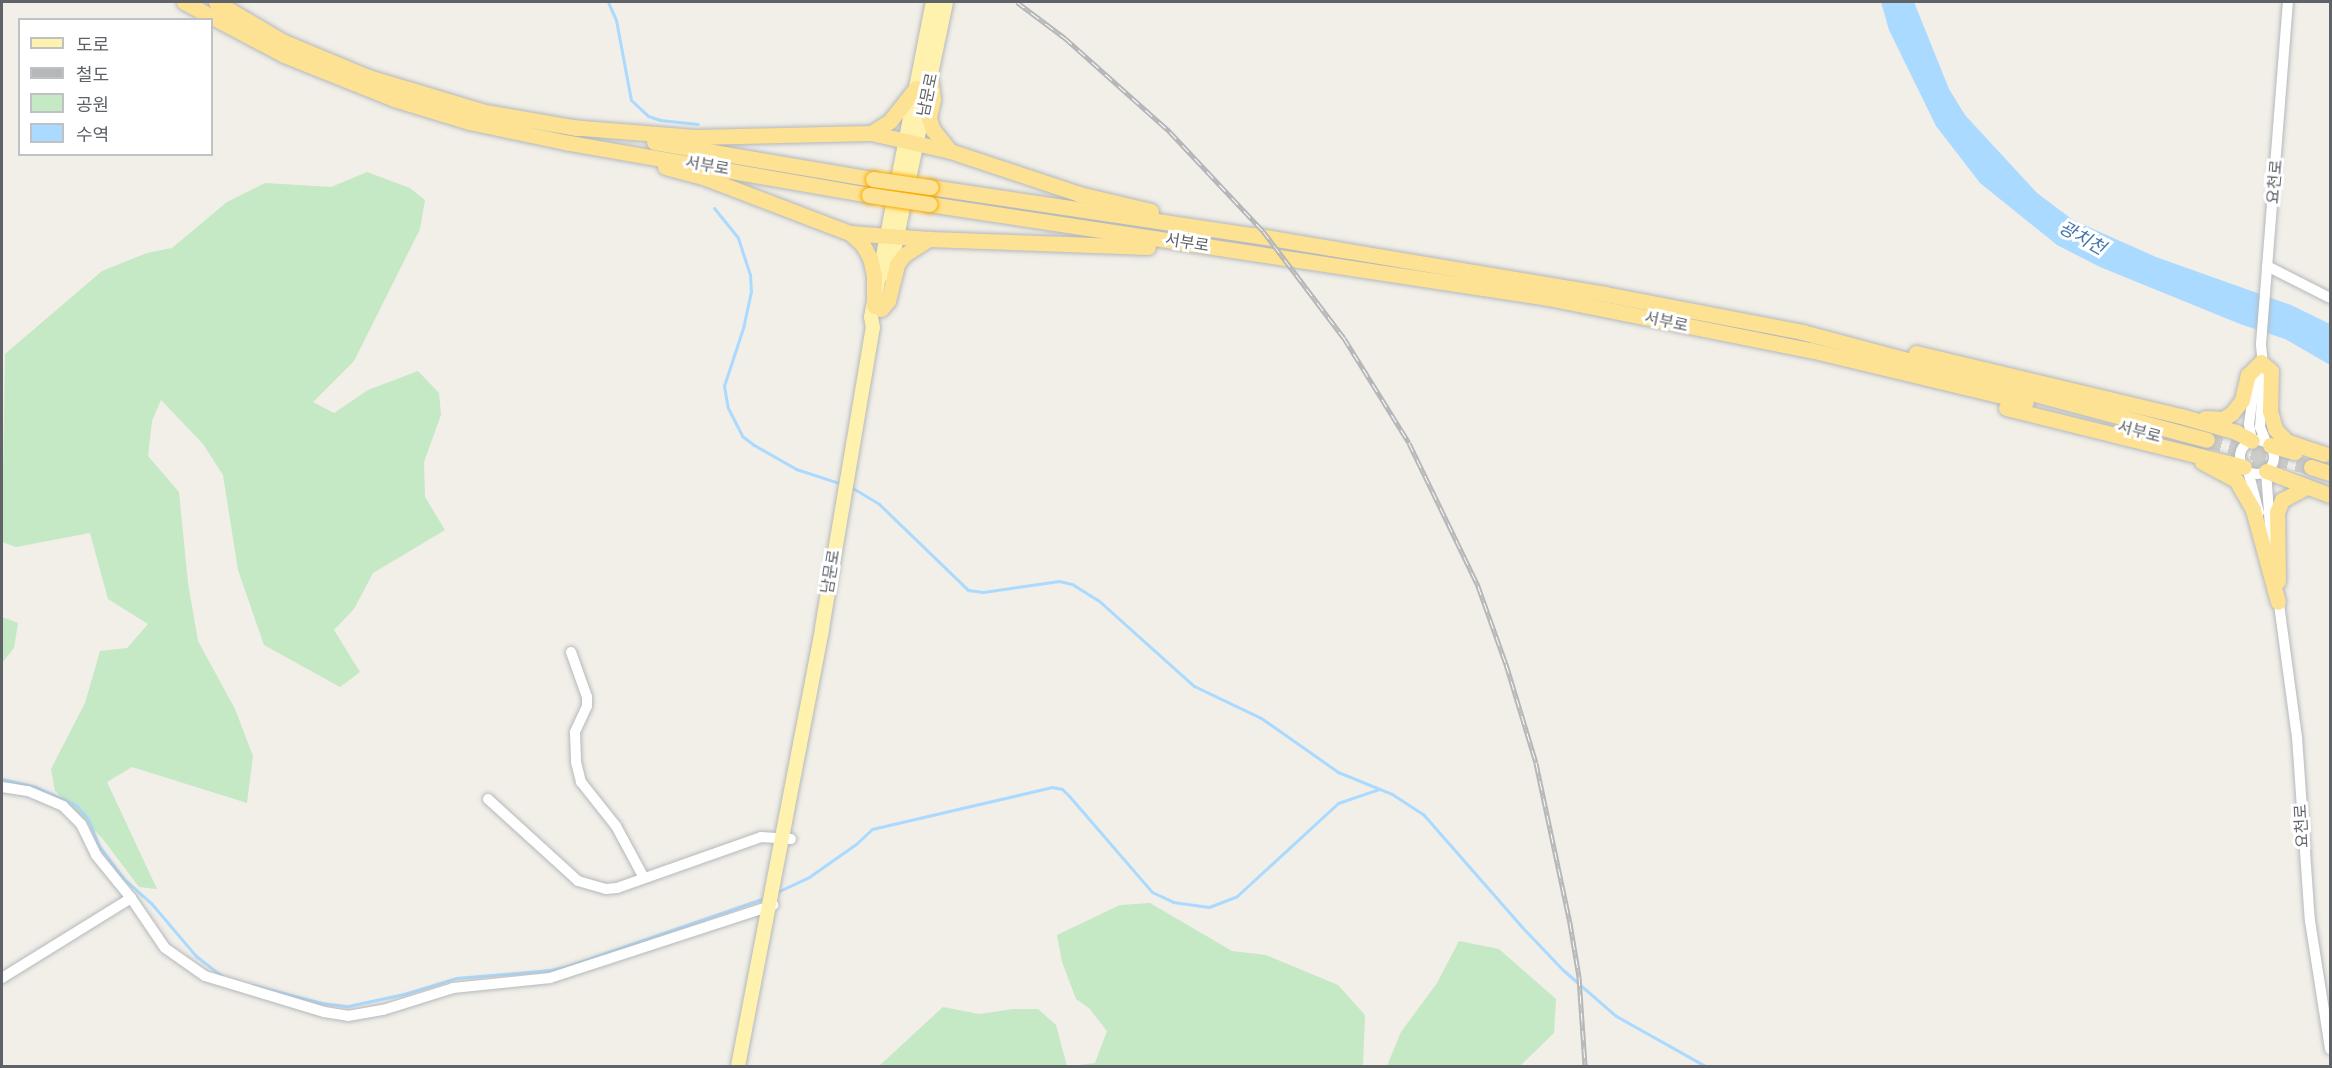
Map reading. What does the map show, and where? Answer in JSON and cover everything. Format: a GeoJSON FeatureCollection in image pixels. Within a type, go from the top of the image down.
{"type":"FeatureCollection","features":[{"type":"Feature","properties":{"kind":"highway","name":"서부로"},"geometry":{"type":"LineString","coordinates":[[184,2],[284,55],[394,99],[469,122],[569,143],[869,195],[1549,298],[1810,350],[2205,445],[1802,332],[1605,294],[1253,235],[873,179],[485,112],[368,76],[284,42],[216,2]]}},
{"type":"Feature","properties":{"kind":"highway"},"geometry":{"type":"LineString","coordinates":[[931,83],[933,99],[929,118],[933,130],[950,151]]}},
{"type":"Feature","properties":{"kind":"highway"},"geometry":{"type":"LineString","coordinates":[[871,133],[890,121],[916,88]]}},
{"type":"Feature","properties":{"kind":"highway"},"geometry":{"type":"LineString","coordinates":[[570,127],[695,137],[871,133],[950,151],[1079,194],[1253,235]]}},
{"type":"Feature","properties":{"kind":"highway"},"geometry":{"type":"LineString","coordinates":[[569,143],[703,177],[850,233],[929,239],[1116,244],[1252,253]]}},
{"type":"Feature","properties":{"kind":"highway"},"geometry":{"type":"LineString","coordinates":[[850,233],[862,245],[870,258],[877,307],[888,301],[897,264],[904,255],[929,239]]}},
{"type":"Feature","properties":{"kind":"highway"},"geometry":{"type":"LineString","coordinates":[[1802,332],[1952,360],[2181,416],[2263,442],[2316,455],[2327,455]]}},
{"type":"Feature","properties":{"kind":"highway"},"geometry":{"type":"LineString","coordinates":[[1810,350],[1961,396],[2246,469]]}},
{"type":"Feature","properties":{"kind":"highway"},"geometry":{"type":"LineString","coordinates":[[2181,416],[2223,419],[2232,413],[2242,400],[2248,375],[2261,362],[2271,371],[2270,411],[2275,429],[2286,441],[2327,455]]}},
{"type":"Feature","properties":{"kind":"highway"},"geometry":{"type":"LineString","coordinates":[[2172,450],[2211,465],[2236,480],[2253,510],[2278,602]]}},
{"type":"Feature","properties":{"kind":"highway"},"geometry":{"type":"LineString","coordinates":[[2266,471],[2308,478],[2331,486]]}},
{"type":"Feature","properties":{"kind":"highway"},"geometry":{"type":"LineString","coordinates":[[2278,602],[2277,512],[2282,500],[2308,478],[2331,472]]}},
{"type":"Feature","properties":{"kind":"highway"},"geometry":{"type":"LineString","coordinates":[[2308,478],[2331,495]]}},
{"type":"Feature","properties":{"kind":"main road","name":"남문로"},"geometry":{"type":"LineString","coordinates":[[738,1066],[785,838],[786,815],[873,328],[871,317],[877,307],[911,142],[916,88],[933,2]]}},
{"type":"Feature","properties":{"kind":"main road","name":"남문로"},"geometry":{"type":"LineString","coordinates":[[911,142],[931,83],[946,2]]}},
{"type":"Feature","properties":{"kind":"main road","name":"남문로"},"geometry":{"type":"LineString","coordinates":[[745,1066],[772,897]]}},
{"type":"Feature","properties":{"kind":"street","name":"요천로"},"geometry":{"type":"LineString","coordinates":[[2263,442],[2249,424],[2253,380],[2261,362],[2288,2]]}},
{"type":"Feature","properties":{"kind":"street"},"geometry":{"type":"LineString","coordinates":[[2267,270],[2331,298]]}},
{"type":"Feature","properties":{"kind":"street"},"geometry":{"type":"LineString","coordinates":[[2263,442],[2274,460],[2266,471],[2259,474],[2246,469],[2241,450],[2263,442]]}},
{"type":"Feature","properties":{"kind":"street","name":"요천로"},"geometry":{"type":"LineString","coordinates":[[2246,469],[2278,602]]}},
{"type":"Feature","properties":{"kind":"street","name":"요천로"},"geometry":{"type":"LineString","coordinates":[[2266,471],[2267,506],[2278,602],[2297,738],[2310,921],[2331,1050]]}},
{"type":"Feature","properties":{"kind":"street"},"geometry":{"type":"LineString","coordinates":[[571,652],[587,697],[587,706],[575,732],[576,762],[581,782],[616,826],[644,878]]}},
{"type":"Feature","properties":{"kind":"street"},"geometry":{"type":"LineString","coordinates":[[2,788],[28,791],[63,806],[81,824],[96,855],[131,898],[165,948],[205,976],[324,1012],[348,1016],[383,1010],[453,988],[550,978],[772,897]]}},
{"type":"Feature","properties":{"kind":"street"},"geometry":{"type":"LineString","coordinates":[[488,799],[578,881],[606,889],[761,837],[785,838]]}},
{"type":"Feature","properties":{"kind":"street"},"geometry":{"type":"LineString","coordinates":[[2,978],[131,898]]}},
{"type":"Feature","properties":{"kind":"green space"},"geometry":{"type":"Polygon","coordinates":[[[367,172],[410,188],[425,200],[420,229],[354,361],[313,402],[334,413],[368,390],[418,371],[439,393],[441,415],[424,462],[425,497],[445,530],[373,573],[354,609],[334,630],[360,672],[340,687],[264,645],[238,570],[223,475],[203,444],[161,400],[152,421],[148,456],[179,492],[188,583],[198,641],[235,709],[253,756],[247,803],[132,767],[107,782],[157,889],[139,887],[102,838],[55,791],[51,769],[85,703],[100,651],[127,648],[148,624],[108,599],[90,533],[16,547],[2,542],[5,354],[102,271],[147,253],[172,248],[227,202],[265,183],[331,187],[367,172]]]}},
{"type":"Feature","properties":{"kind":"green space"},"geometry":{"type":"Polygon","coordinates":[[[2,617],[18,623],[14,648],[2,663],[2,617]]]}},
{"type":"Feature","properties":{"kind":"green space"},"geometry":{"type":"Polygon","coordinates":[[[1150,903],[1232,951],[1266,955],[1338,985],[1365,1015],[1363,1066],[1071,1066],[1095,1063],[1107,1031],[1089,1008],[1076,999],[1062,962],[1057,935],[1120,905],[1150,903]]]}},
{"type":"Feature","properties":{"kind":"green space"},"geometry":{"type":"Polygon","coordinates":[[[1459,941],[1499,949],[1556,999],[1554,1033],[1520,1066],[1387,1066],[1401,1032],[1437,983],[1459,941]]]}},
{"type":"Feature","properties":{"kind":"green space"},"geometry":{"type":"Polygon","coordinates":[[[943,1007],[979,1014],[1014,1009],[1038,1009],[1056,1025],[1067,1066],[879,1066],[943,1007]]]}},
{"type":"Feature","properties":{"kind":"water","name":"광치천"},"geometry":{"type":"Polygon","coordinates":[[[1881,2],[1914,2],[1949,89],[1965,115],[2037,193],[2073,220],[2156,257],[2291,305],[2330,324],[2330,365],[2285,339],[2240,324],[2100,267],[2057,245],[1980,183],[1936,126],[1889,30],[1881,2]]]}},
{"type":"Feature","properties":{"kind":"waterway"},"geometry":{"type":"LineString","coordinates":[[608,2],[616,20],[631,100],[648,116],[660,120],[698,124]]}},
{"type":"Feature","properties":{"kind":"waterway"},"geometry":{"type":"LineString","coordinates":[[714,208],[738,238],[750,274],[751,291],[744,325],[724,386],[728,408],[742,436],[754,445],[796,469],[842,484]]}},
{"type":"Feature","properties":{"kind":"waterway"},"geometry":{"type":"LineString","coordinates":[[851,487],[879,504],[968,590],[983,592],[1059,581],[1072,584],[1098,600],[1194,686],[1261,718],[1338,772],[1392,794],[1423,814],[1563,970],[1616,1016],[1705,1066]]}},
{"type":"Feature","properties":{"kind":"waterway"},"geometry":{"type":"LineString","coordinates":[[2,779],[36,787],[76,805],[88,819],[99,846],[123,878],[151,903],[196,956],[223,977]]}},
{"type":"Feature","properties":{"kind":"waterway"},"geometry":{"type":"LineString","coordinates":[[775,893],[809,877],[856,844],[872,829],[1052,787],[1062,789],[1070,797],[1152,892],[1173,902],[1209,907],[1237,896],[1338,803],[1379,789]]}},
{"type":"Feature","properties":{"kind":"waterway"},"geometry":{"type":"LineString","coordinates":[[252,985],[322,1003],[348,1006],[404,994],[456,978],[551,970],[568,966],[767,897]]}},
{"type":"Feature","properties":{"kind":"tunnel"},"geometry":{"type":"LineString","coordinates":[[2207,440],[2311,467]]}},
{"type":"Feature","properties":{"kind":"tunnel"},"geometry":{"type":"LineString","coordinates":[[2230,457],[2279,471]]}},
{"type":"Feature","properties":{"kind":"railway"},"geometry":{"type":"LineString","coordinates":[[1017,2],[1065,38],[1170,132],[1263,231],[1344,338],[1409,443],[1478,586],[1506,664],[1536,763],[1570,923],[1579,977],[1585,1066]]}}]}
